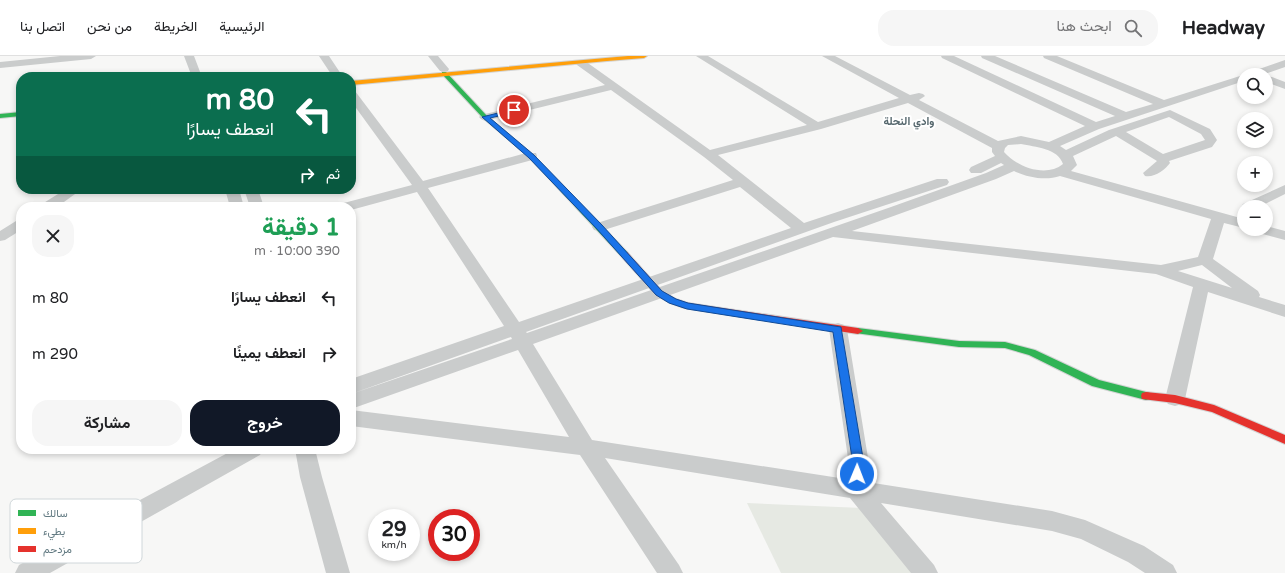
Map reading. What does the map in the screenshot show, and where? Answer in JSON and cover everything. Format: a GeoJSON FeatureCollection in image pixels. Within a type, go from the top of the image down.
{"type":"FeatureCollection","features":[{"type":"Feature","properties":{"kind":"street"},"geometry":{"type":"LineString","coordinates":[[0,65],[91,56]]}},
{"type":"Feature","properties":{"kind":"street"},"geometry":{"type":"LineString","coordinates":[[189,56],[195,72]]}},
{"type":"Feature","properties":{"kind":"street"},"geometry":{"type":"LineString","coordinates":[[324,56],[335,72]]}},
{"type":"Feature","properties":{"kind":"street"},"geometry":{"type":"LineString","coordinates":[[433,56],[444,71],[485,117],[531,156],[599,226],[655,288],[673,301],[687,306],[838,329],[959,344],[1005,345],[1032,352],[1096,384],[1141,396],[1175,399],[1214,409],[1285,440]]}},
{"type":"Feature","properties":{"kind":"street"},"geometry":{"type":"LineString","coordinates":[[356,78],[608,56]]}},
{"type":"Feature","properties":{"kind":"street"},"geometry":{"type":"LineString","coordinates":[[581,59],[644,56]]}},
{"type":"Feature","properties":{"kind":"street"},"geometry":{"type":"LineString","coordinates":[[701,56],[817,126]]}},
{"type":"Feature","properties":{"kind":"street"},"geometry":{"type":"LineString","coordinates":[[827,56],[988,131],[1012,140],[1030,141],[1050,146],[1065,164],[1219,217],[1237,214]]}},
{"type":"Feature","properties":{"kind":"street"},"geometry":{"type":"LineString","coordinates":[[844,56],[913,97],[1004,157],[1037,173],[1065,164],[1088,144],[1166,109],[1237,81]]}},
{"type":"Feature","properties":{"kind":"street"},"geometry":{"type":"LineString","coordinates":[[948,56],[1095,126]]}},
{"type":"Feature","properties":{"kind":"street"},"geometry":{"type":"LineString","coordinates":[[986,56],[1125,116]]}},
{"type":"Feature","properties":{"kind":"street"},"geometry":{"type":"LineString","coordinates":[[1048,56],[1166,109],[1206,132],[1210,140],[1208,144],[1203,147],[1162,159],[1117,132]]}},
{"type":"Feature","properties":{"kind":"street"},"geometry":{"type":"LineString","coordinates":[[581,59],[614,86],[708,154],[741,182],[802,229]]}},
{"type":"Feature","properties":{"kind":"street"},"geometry":{"type":"LineString","coordinates":[[1271,68],[1285,63]]}},
{"type":"Feature","properties":{"kind":"street"},"geometry":{"type":"LineString","coordinates":[[356,82],[444,71]]}},
{"type":"Feature","properties":{"kind":"street"},"geometry":{"type":"LineString","coordinates":[[1273,78],[1285,73]]}},
{"type":"Feature","properties":{"kind":"street"},"geometry":{"type":"LineString","coordinates":[[1273,82],[1285,86]]}},
{"type":"Feature","properties":{"kind":"street"},"geometry":{"type":"LineString","coordinates":[[485,117],[614,86]]}},
{"type":"Feature","properties":{"kind":"street"},"geometry":{"type":"LineString","coordinates":[[1050,146],[1095,126],[1125,116],[1166,109],[1237,90]]}},
{"type":"Feature","properties":{"kind":"street"},"geometry":{"type":"LineString","coordinates":[[708,154],[817,126],[913,97]]}},
{"type":"Feature","properties":{"kind":"street"},"geometry":{"type":"LineString","coordinates":[[356,99],[421,188],[519,336],[586,447],[671,573]]}},
{"type":"Feature","properties":{"kind":"street"},"geometry":{"type":"LineString","coordinates":[[0,110],[16,108]]}},
{"type":"Feature","properties":{"kind":"street"},"geometry":{"type":"LineString","coordinates":[[0,116],[16,114]]}},
{"type":"Feature","properties":{"kind":"street"},"geometry":{"type":"LineString","coordinates":[[1072,136],[1088,144]]}},
{"type":"Feature","properties":{"kind":"street"},"geometry":{"type":"LineString","coordinates":[[356,400],[519,336],[655,288],[831,233],[991,176],[1004,157],[1005,142],[1012,140]]}},
{"type":"Feature","properties":{"kind":"street"},"geometry":{"type":"LineString","coordinates":[[356,204],[421,188],[531,156]]}},
{"type":"Feature","properties":{"kind":"street"},"geometry":{"type":"LineString","coordinates":[[655,288],[802,229],[977,170],[1004,157]]}},
{"type":"Feature","properties":{"kind":"street"},"geometry":{"type":"LineString","coordinates":[[1150,173],[1164,163],[1162,159]]}},
{"type":"Feature","properties":{"kind":"street"},"geometry":{"type":"LineString","coordinates":[[1065,164],[1237,211]]}},
{"type":"Feature","properties":{"kind":"street"},"geometry":{"type":"LineString","coordinates":[[599,226],[741,182]]}},
{"type":"Feature","properties":{"kind":"street"},"geometry":{"type":"LineString","coordinates":[[1266,200],[1285,189]]}},
{"type":"Feature","properties":{"kind":"street"},"geometry":{"type":"LineString","coordinates":[[54,202],[65,194]]}},
{"type":"Feature","properties":{"kind":"street"},"geometry":{"type":"LineString","coordinates":[[1205,260],[1219,217]]}},
{"type":"Feature","properties":{"kind":"street"},"geometry":{"type":"LineString","coordinates":[[1273,223],[1285,226]]}},
{"type":"Feature","properties":{"kind":"street"},"geometry":{"type":"LineString","coordinates":[[0,237],[16,227]]}},
{"type":"Feature","properties":{"kind":"street"},"geometry":{"type":"LineString","coordinates":[[831,233],[1161,270],[1285,311]]}},
{"type":"Feature","properties":{"kind":"street"},"geometry":{"type":"LineString","coordinates":[[1273,233],[1285,236]]}},
{"type":"Feature","properties":{"kind":"street"},"geometry":{"type":"LineString","coordinates":[[1161,270],[1205,260],[1264,304]]}},
{"type":"Feature","properties":{"kind":"street"},"geometry":{"type":"LineString","coordinates":[[1175,399],[1202,284]]}},
{"type":"Feature","properties":{"kind":"street"},"geometry":{"type":"LineString","coordinates":[[838,329],[858,458],[856,490],[926,573]]}},
{"type":"Feature","properties":{"kind":"street"},"geometry":{"type":"LineString","coordinates":[[356,385],[519,336]]}},
{"type":"Feature","properties":{"kind":"street"},"geometry":{"type":"LineString","coordinates":[[356,419],[586,447],[1058,523],[1085,530],[1136,554],[1165,573]]}},
{"type":"Feature","properties":{"kind":"street"},"geometry":{"type":"LineString","coordinates":[[142,512],[244,454]]}},
{"type":"Feature","properties":{"kind":"street"},"geometry":{"type":"LineString","coordinates":[[306,454],[311,477],[338,573]]}},
{"type":"Feature","properties":{"kind":"street"},"geometry":{"type":"LineString","coordinates":[[40,569],[51,563]]}},
{"type":"Feature","properties":{"kind":"shaded area"},"geometry":{"type":"Polygon","coordinates":[[[747,503],[862,508],[915,573],[781,573],[747,503]]]}},
{"type":"Feature","properties":{"kind":"traffic: fast"},"geometry":{"type":"LineString","coordinates":[[444,73],[485,117],[531,156],[624,254]]}},
{"type":"Feature","properties":{"kind":"traffic: fast"},"geometry":{"type":"LineString","coordinates":[[0,116],[16,114]]}},
{"type":"Feature","properties":{"kind":"traffic: fast"},"geometry":{"type":"LineString","coordinates":[[858,331],[959,344],[1005,345],[1032,352],[1096,383],[1146,396]]}},
{"type":"Feature","properties":{"kind":"traffic: slow"},"geometry":{"type":"LineString","coordinates":[[356,83],[644,56]]}},
{"type":"Feature","properties":{"kind":"traffic: jam"},"geometry":{"type":"LineString","coordinates":[[624,254],[659,293],[673,301],[687,306],[858,331]]}},
{"type":"Feature","properties":{"kind":"traffic: jam"},"geometry":{"type":"LineString","coordinates":[[1146,396],[1175,399],[1214,409],[1285,440]]}},
{"type":"Feature","properties":{"kind":"district","name":"وادي النحلة"},"geometry":{"type":"Point","coordinates":[909,121]}},
{"type":"Feature","properties":{"kind":"route"},"geometry":{"type":"LineString","coordinates":[[514,110],[485,117],[531,156],[599,226],[659,293],[673,301],[687,306],[838,329],[858,458],[857,474]]}}]}
